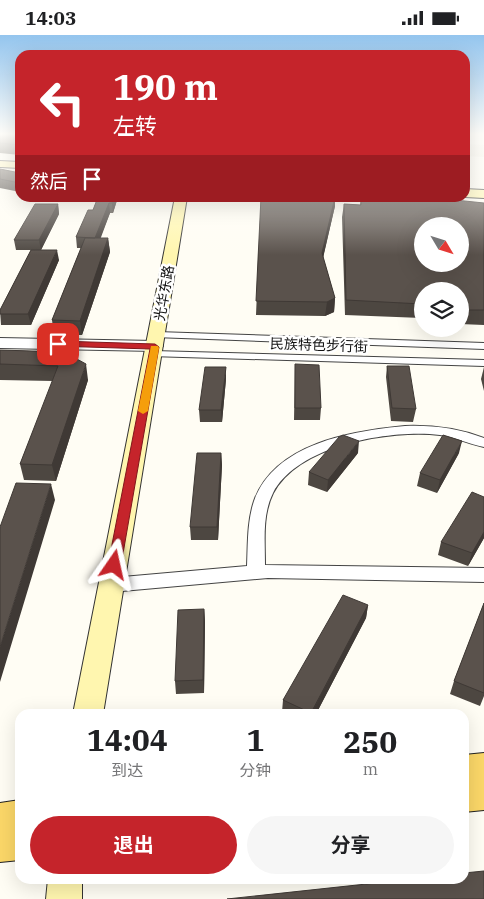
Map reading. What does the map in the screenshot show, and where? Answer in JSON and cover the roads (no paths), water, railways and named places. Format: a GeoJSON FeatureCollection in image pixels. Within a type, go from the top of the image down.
{"type":"FeatureCollection","features":[{"type":"Feature","properties":{"kind":"main road"},"geometry":{"type":"LineString","coordinates":[[470,193],[484,194]]}},
{"type":"Feature","properties":{"kind":"main road","name":"光华东路"},"geometry":{"type":"LineString","coordinates":[[89,709],[180,202]]}},
{"type":"Feature","properties":{"kind":"main road"},"geometry":{"type":"LineString","coordinates":[[469,770],[484,769]]}},
{"type":"Feature","properties":{"kind":"main road"},"geometry":{"type":"LineString","coordinates":[[469,794],[484,793]]}},
{"type":"Feature","properties":{"kind":"main road"},"geometry":{"type":"LineString","coordinates":[[0,821],[15,820]]}},
{"type":"Feature","properties":{"kind":"main road"},"geometry":{"type":"LineString","coordinates":[[0,843],[15,842]]}},
{"type":"Feature","properties":{"kind":"main road"},"geometry":{"type":"LineString","coordinates":[[64,899],[65,884]]}},
{"type":"Feature","properties":{"kind":"street"},"geometry":{"type":"LineString","coordinates":[[0,343],[155,345]]}},
{"type":"Feature","properties":{"kind":"street","name":"民族特色步行街"},"geometry":{"type":"LineString","coordinates":[[155,345],[484,346]]}},
{"type":"Feature","properties":{"kind":"street","name":"民族特色步行街"},"geometry":{"type":"LineString","coordinates":[[155,345],[484,363]]}},
{"type":"Feature","properties":{"kind":"street"},"geometry":{"type":"LineString","coordinates":[[256,572],[258,511],[267,489],[283,470],[305,455],[338,441],[426,430],[464,435],[484,443]]}},
{"type":"Feature","properties":{"kind":"street"},"geometry":{"type":"LineString","coordinates":[[111,585],[256,572],[484,575]]}}]}
